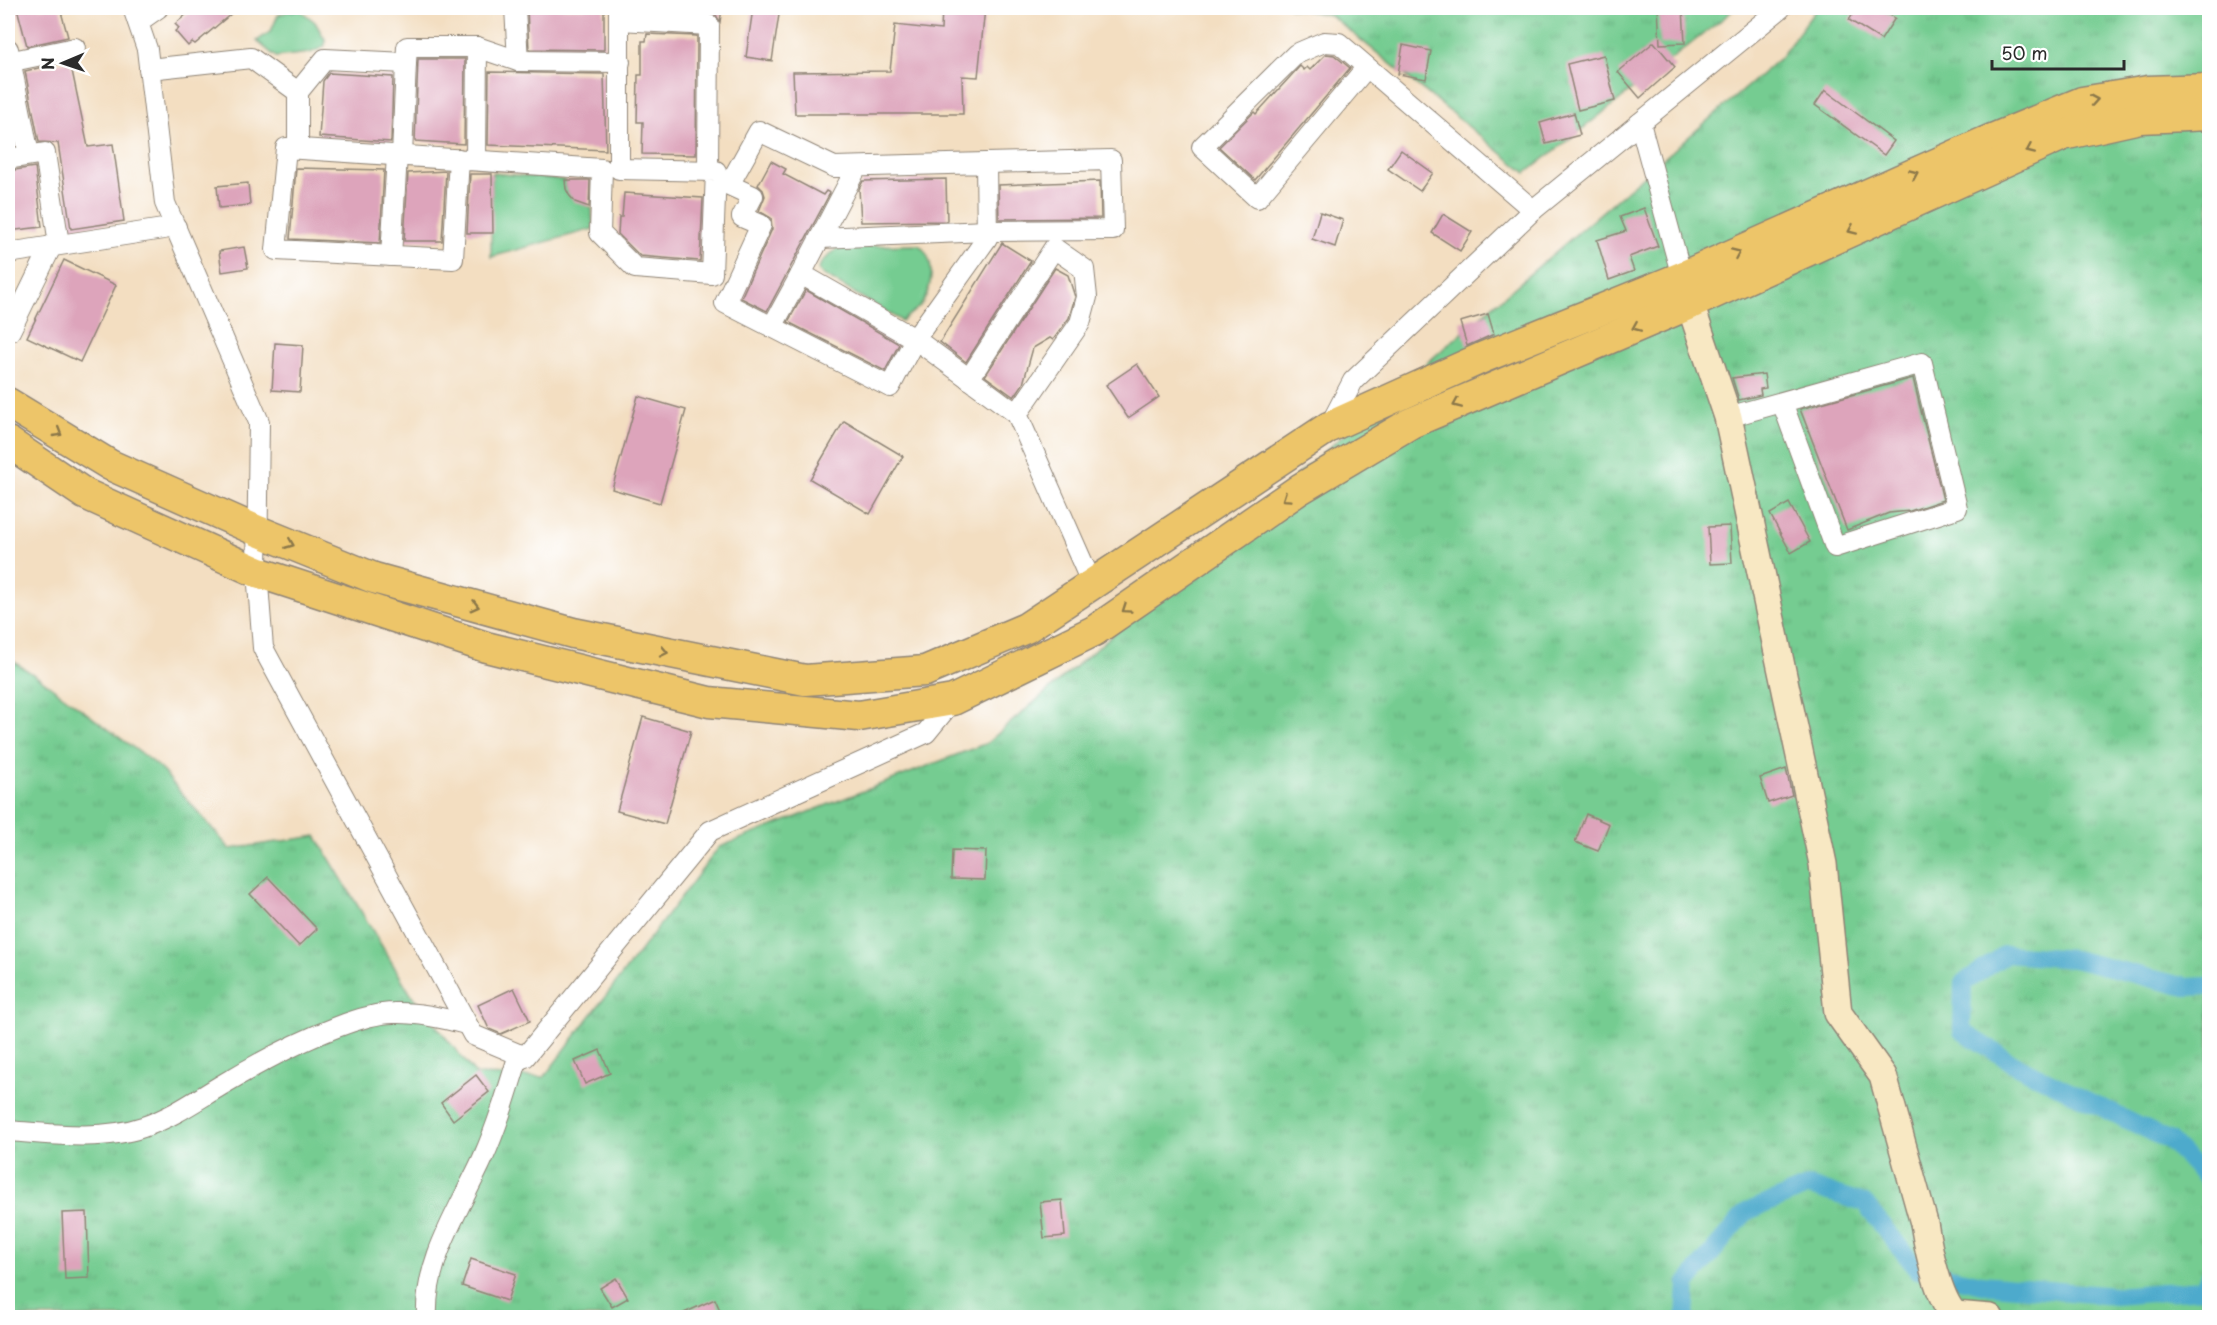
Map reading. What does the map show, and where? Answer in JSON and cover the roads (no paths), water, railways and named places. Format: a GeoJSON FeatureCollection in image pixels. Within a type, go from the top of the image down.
{"type":"FeatureCollection","features":[{"type":"Feature","properties":{"kind":"main road"},"geometry":{"type":"LineString","coordinates":[[8,442],[85,494],[257,572],[486,647],[709,702],[859,716],[953,700],[1094,631],[1300,489],[1411,423],[1686,291],[1984,142],[2082,102],[2148,91],[2210,89]]}},
{"type":"Feature","properties":{"kind":"main road"},"geometry":{"type":"LineString","coordinates":[[8,403],[110,465],[258,531],[374,578],[573,633],[805,680],[925,671],[1026,628],[1329,427],[1484,357],[1686,291],[2063,135],[2140,118],[2210,115]]}},
{"type":"Feature","properties":{"kind":"street"},"geometry":{"type":"LineString","coordinates":[[158,8],[136,15],[147,49],[165,203],[259,422],[257,572],[263,648],[473,1035],[525,1057],[710,831],[926,733],[953,700]]}},
{"type":"Feature","properties":{"kind":"street"},"geometry":{"type":"LineString","coordinates":[[515,8],[518,61]]}},
{"type":"Feature","properties":{"kind":"street"},"geometry":{"type":"LineString","coordinates":[[1329,427],[1353,381],[1533,210],[1781,8]]}},
{"type":"Feature","properties":{"kind":"street"},"geometry":{"type":"LineString","coordinates":[[477,47],[467,160],[453,259],[276,250],[286,148],[298,148],[467,160],[611,169],[708,171],[716,171],[712,274],[635,268],[600,233],[611,169],[620,62],[619,14],[709,25],[708,171]]}},
{"type":"Feature","properties":{"kind":"street"},"geometry":{"type":"LineString","coordinates":[[1368,67],[1257,198],[1202,147],[1296,54],[1324,42],[1338,42],[1368,67],[1533,210]]}},
{"type":"Feature","properties":{"kind":"street"},"geometry":{"type":"LineString","coordinates":[[391,256],[407,47],[477,47],[518,61],[620,62]]}},
{"type":"Feature","properties":{"kind":"street"},"geometry":{"type":"LineString","coordinates":[[29,155],[8,58],[75,48]]}},
{"type":"Feature","properties":{"kind":"street"},"geometry":{"type":"LineString","coordinates":[[149,69],[251,58],[298,92]]}},
{"type":"Feature","properties":{"kind":"street"},"geometry":{"type":"LineString","coordinates":[[298,148],[298,92],[325,58],[406,63]]}},
{"type":"Feature","properties":{"kind":"street"},"geometry":{"type":"LineString","coordinates":[[1640,123],[1686,291],[1728,417],[1823,864],[1838,1013],[1883,1076],[1924,1223],[1927,1245],[1947,1307],[1955,1316],[1990,1317]]}},
{"type":"Feature","properties":{"kind":"street"},"geometry":{"type":"LineString","coordinates":[[820,238],[987,231],[1054,240],[1113,230],[1112,160],[986,163],[857,167],[834,167],[759,131],[729,185],[753,196],[742,217],[761,225],[725,303],[890,387],[915,339],[987,238],[987,231],[986,163]]}},
{"type":"Feature","properties":{"kind":"street"},"geometry":{"type":"LineString","coordinates":[[8,159],[45,153],[56,244],[10,331]]}},
{"type":"Feature","properties":{"kind":"street"},"geometry":{"type":"LineString","coordinates":[[772,327],[857,167]]}},
{"type":"Feature","properties":{"kind":"street"},"geometry":{"type":"LineString","coordinates":[[8,253],[176,227]]}},
{"type":"Feature","properties":{"kind":"street"},"geometry":{"type":"LineString","coordinates":[[969,379],[1054,240]]}},
{"type":"Feature","properties":{"kind":"street"},"geometry":{"type":"LineString","coordinates":[[1017,414],[1080,322],[1087,297],[1084,269],[1054,240]]}},
{"type":"Feature","properties":{"kind":"street"},"geometry":{"type":"LineString","coordinates":[[801,274],[915,339],[1017,414],[1092,584]]}},
{"type":"Feature","properties":{"kind":"street"},"geometry":{"type":"LineString","coordinates":[[1728,417],[1922,363],[1957,508],[1835,547],[1782,402]]}},
{"type":"Feature","properties":{"kind":"street"},"geometry":{"type":"LineString","coordinates":[[8,1131],[96,1134],[121,1133],[145,1127],[182,1110],[272,1054],[358,1019],[394,1012],[442,1018],[466,1024]]}},
{"type":"Feature","properties":{"kind":"street"},"geometry":{"type":"LineString","coordinates":[[427,1317],[428,1289],[435,1262],[499,1120],[519,1054]]}},
{"type":"Feature","properties":{"kind":"waterway"},"geometry":{"type":"LineString","coordinates":[[2210,986],[2186,987],[2074,959],[2006,954],[1963,983],[1962,1031],[2019,1067],[2170,1141],[2210,1182]]}},
{"type":"Feature","properties":{"kind":"waterway"},"geometry":{"type":"LineString","coordinates":[[1685,1318],[1687,1283],[1746,1212],[1809,1186],[1864,1203],[1918,1270],[1982,1284],[2114,1296],[2202,1289],[2210,1275]]}}]}
